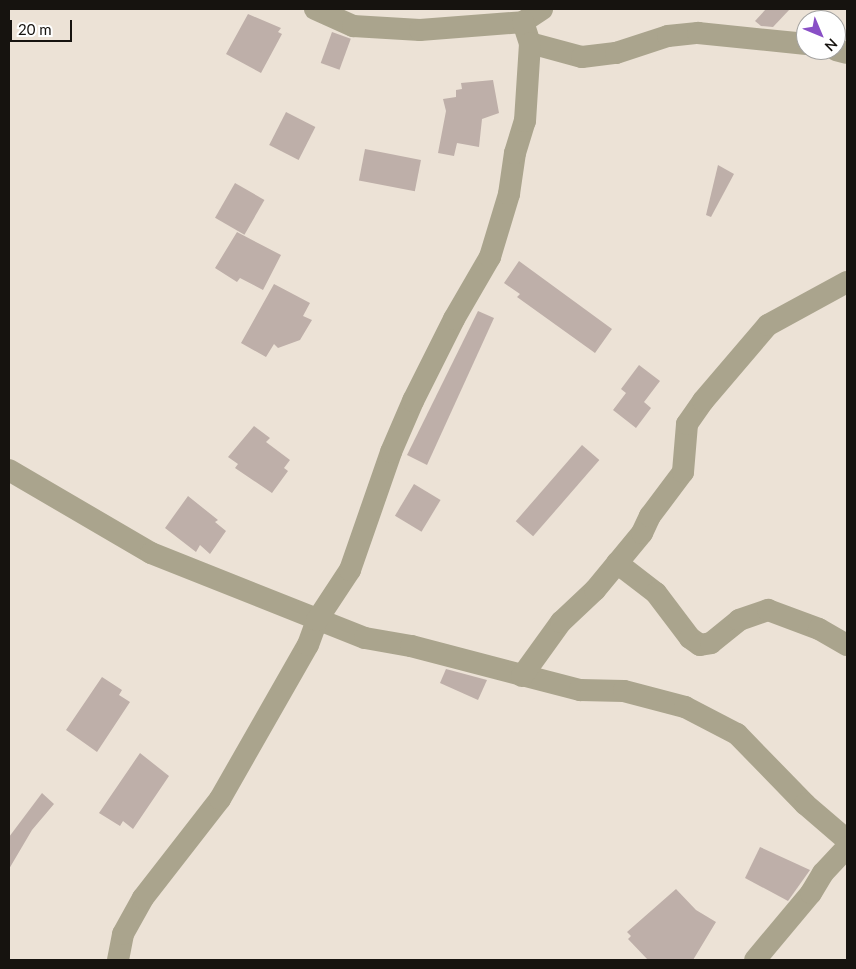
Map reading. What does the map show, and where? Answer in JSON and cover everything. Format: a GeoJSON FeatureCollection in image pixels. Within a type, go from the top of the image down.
{"type":"FeatureCollection","features":[{"type":"Feature","properties":{"kind":"street"},"geometry":{"type":"LineString","coordinates":[[315,9],[353,26],[385,29],[448,28],[523,22],[542,9]]}},
{"type":"Feature","properties":{"kind":"street"},"geometry":{"type":"LineString","coordinates":[[118,960],[123,934],[143,898],[172,858],[194,835],[242,766],[308,646],[317,620],[350,570],[391,452],[413,401],[454,319],[490,257],[509,194],[515,153],[526,121],[527,72],[530,44],[523,22]]}},
{"type":"Feature","properties":{"kind":"street"},"geometry":{"type":"LineString","coordinates":[[530,44],[582,57],[616,53],[668,36],[698,33],[796,43]]}},
{"type":"Feature","properties":{"kind":"street"},"geometry":{"type":"LineString","coordinates":[[527,72],[554,63],[566,54]]}},
{"type":"Feature","properties":{"kind":"street"},"geometry":{"type":"LineString","coordinates":[[522,676],[561,622],[642,533],[650,516],[683,472],[687,424],[703,401],[768,325],[847,282]]}},
{"type":"Feature","properties":{"kind":"street"},"geometry":{"type":"LineString","coordinates":[[9,470],[151,553],[364,638],[411,646],[580,690],[624,691],[685,707],[737,734],[805,804],[847,840]]}},
{"type":"Feature","properties":{"kind":"street"},"geometry":{"type":"LineString","coordinates":[[616,563],[656,593],[690,638],[700,645],[711,643],[739,620],[768,610],[820,629],[847,645]]}},
{"type":"Feature","properties":{"kind":"street"},"geometry":{"type":"LineString","coordinates":[[755,960],[810,893],[823,873],[847,848]]}},
{"type":"Feature","properties":{"kind":"building"},"geometry":{"type":"Polygon","coordinates":[[[766,9],[790,9],[773,27],[761,26],[755,21],[766,9]]]}},
{"type":"Feature","properties":{"kind":"building"},"geometry":{"type":"Polygon","coordinates":[[[248,14],[281,28],[278,32],[282,34],[261,73],[226,54],[248,14]]]}},
{"type":"Feature","properties":{"kind":"building"},"geometry":{"type":"Polygon","coordinates":[[[332,32],[351,39],[340,70],[321,63],[332,32]]]}},
{"type":"Feature","properties":{"kind":"building"},"geometry":{"type":"Polygon","coordinates":[[[493,80],[499,113],[482,119],[479,147],[457,143],[454,156],[438,153],[446,111],[443,99],[456,97],[456,90],[462,89],[461,83],[493,80]]]}},
{"type":"Feature","properties":{"kind":"building"},"geometry":{"type":"Polygon","coordinates":[[[286,112],[315,127],[299,160],[269,145],[286,112]]]}},
{"type":"Feature","properties":{"kind":"building"},"geometry":{"type":"Polygon","coordinates":[[[365,149],[421,160],[415,191],[359,180],[365,149]]]}},
{"type":"Feature","properties":{"kind":"building"},"geometry":{"type":"Polygon","coordinates":[[[718,165],[734,174],[711,217],[706,215],[718,165]]]}},
{"type":"Feature","properties":{"kind":"building"},"geometry":{"type":"Polygon","coordinates":[[[235,183],[264,200],[244,235],[215,218],[235,183]]]}},
{"type":"Feature","properties":{"kind":"building"},"geometry":{"type":"Polygon","coordinates":[[[237,232],[281,255],[263,290],[240,278],[237,282],[215,268],[237,232]]]}},
{"type":"Feature","properties":{"kind":"building"},"geometry":{"type":"Polygon","coordinates":[[[519,261],[612,329],[595,353],[517,297],[520,294],[504,283],[519,261]]]}},
{"type":"Feature","properties":{"kind":"building"},"geometry":{"type":"Polygon","coordinates":[[[274,284],[310,303],[303,316],[312,320],[300,340],[278,348],[274,344],[266,357],[241,343],[274,284]]]}},
{"type":"Feature","properties":{"kind":"building"},"geometry":{"type":"Polygon","coordinates":[[[478,311],[494,318],[427,465],[407,455],[478,311]]]}},
{"type":"Feature","properties":{"kind":"building"},"geometry":{"type":"Polygon","coordinates":[[[639,365],[660,381],[644,402],[651,408],[636,428],[613,410],[626,393],[621,389],[639,365]]]}},
{"type":"Feature","properties":{"kind":"building"},"geometry":{"type":"Polygon","coordinates":[[[254,426],[270,438],[266,442],[290,460],[284,468],[288,471],[272,493],[235,468],[238,464],[228,457],[254,426]]]}},
{"type":"Feature","properties":{"kind":"building"},"geometry":{"type":"Polygon","coordinates":[[[582,445],[599,460],[533,536],[516,521],[582,445]]]}},
{"type":"Feature","properties":{"kind":"building"},"geometry":{"type":"Polygon","coordinates":[[[414,484],[441,500],[422,532],[395,516],[414,484]]]}},
{"type":"Feature","properties":{"kind":"building"},"geometry":{"type":"Polygon","coordinates":[[[188,496],[218,520],[215,522],[226,531],[210,554],[200,545],[196,552],[165,528],[188,496]]]}},
{"type":"Feature","properties":{"kind":"building"},"geometry":{"type":"Polygon","coordinates":[[[446,669],[487,680],[478,700],[440,683],[446,669]]]}},
{"type":"Feature","properties":{"kind":"building"},"geometry":{"type":"Polygon","coordinates":[[[102,677],[122,690],[119,695],[130,702],[97,752],[66,730],[102,677]]]}},
{"type":"Feature","properties":{"kind":"building"},"geometry":{"type":"Polygon","coordinates":[[[140,753],[169,776],[133,829],[123,821],[120,826],[99,813],[140,753]]]}},
{"type":"Feature","properties":{"kind":"building"},"geometry":{"type":"Polygon","coordinates":[[[42,793],[54,804],[32,830],[9,869],[9,837],[42,793]]]}},
{"type":"Feature","properties":{"kind":"building"},"geometry":{"type":"Polygon","coordinates":[[[760,847],[810,870],[788,901],[745,878],[760,847]]]}},
{"type":"Feature","properties":{"kind":"building"},"geometry":{"type":"Polygon","coordinates":[[[676,889],[696,910],[716,922],[693,960],[648,960],[628,939],[631,936],[627,932],[676,889]]]}}]}
